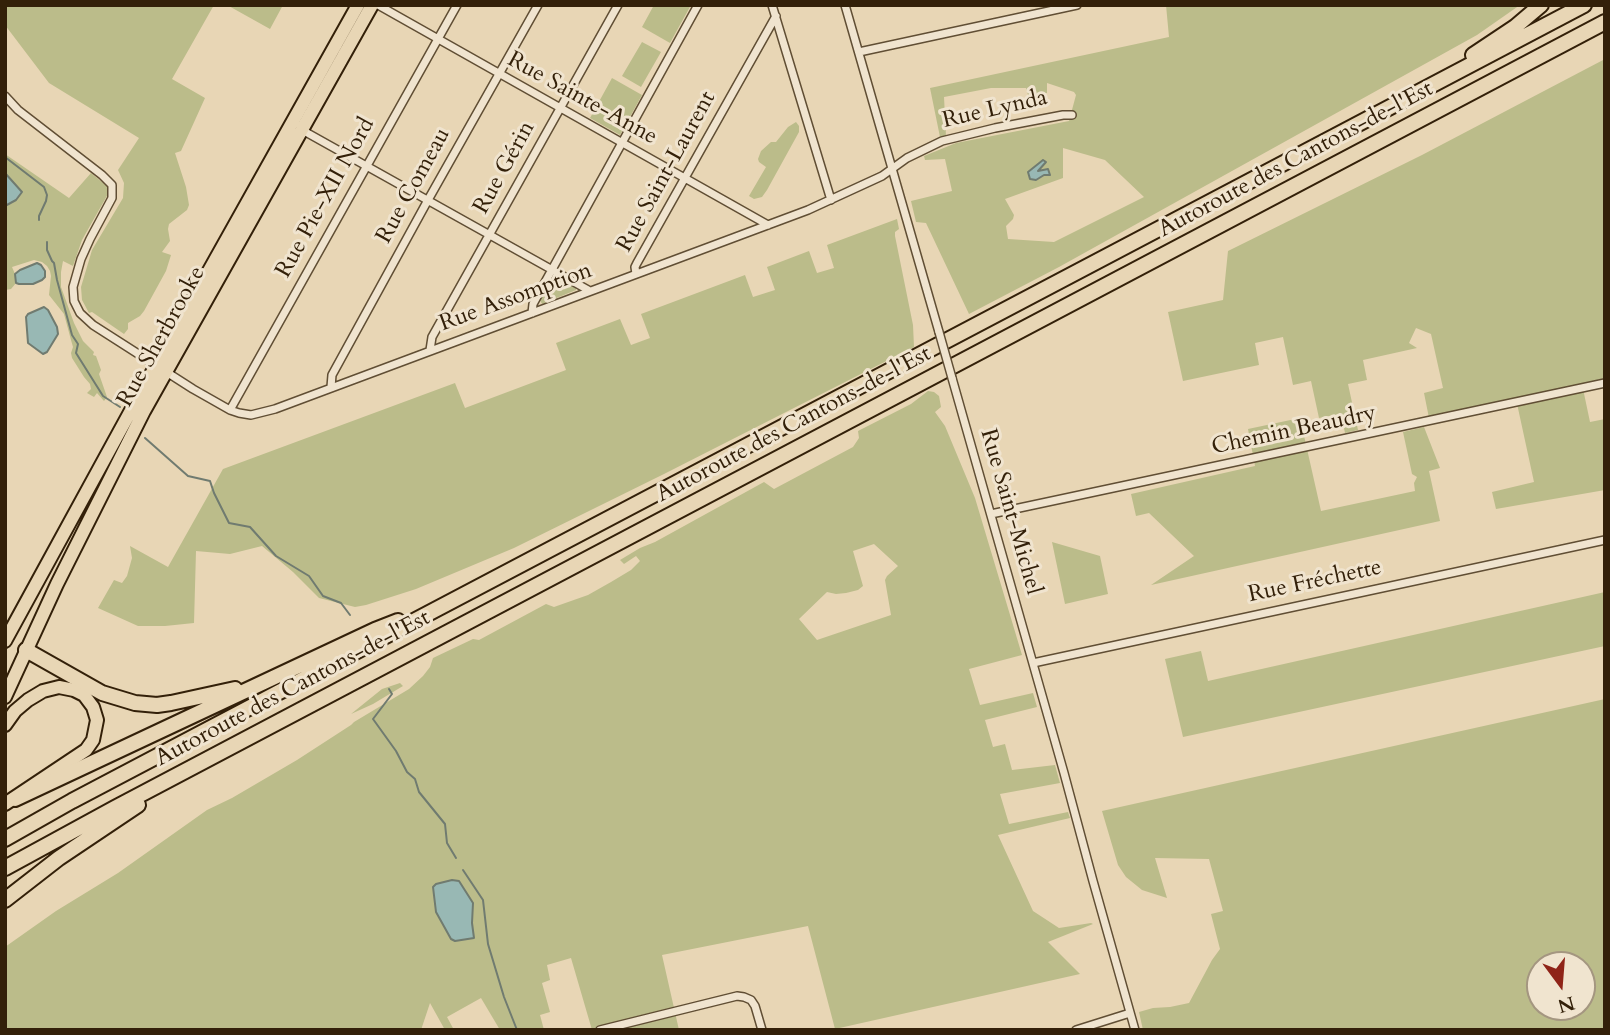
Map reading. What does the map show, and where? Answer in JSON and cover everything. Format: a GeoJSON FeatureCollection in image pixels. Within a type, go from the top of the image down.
{"type":"FeatureCollection","features":[{"type":"Feature","properties":{"kind":"highway"},"geometry":{"type":"LineString","coordinates":[[1432,85],[1541,5]]}},
{"type":"Feature","properties":{"kind":"highway","name":"Autoroute des Cantons-de-l'Est"},"geometry":{"type":"LineString","coordinates":[[5,839],[1584,5]]}},
{"type":"Feature","properties":{"kind":"highway","name":"Autoroute des Cantons-de-l'Est"},"geometry":{"type":"LineString","coordinates":[[5,868],[1605,22]]}},
{"type":"Feature","properties":{"kind":"highway"},"geometry":{"type":"LineString","coordinates":[[10,801],[374,630],[458,599]]}},
{"type":"Feature","properties":{"kind":"highway"},"geometry":{"type":"LineString","coordinates":[[26,650],[103,693],[135,703],[170,703],[260,683]]}},
{"type":"Feature","properties":{"kind":"highway"},"geometry":{"type":"LineString","coordinates":[[5,900],[67,852],[203,762]]}},
{"type":"Feature","properties":{"kind":"main road","name":"Rue Sherbrooke"},"geometry":{"type":"LineString","coordinates":[[5,697],[57,584],[133,433],[161,369],[358,5]]}},
{"type":"Feature","properties":{"kind":"main road","name":"Rue Sherbrooke"},"geometry":{"type":"LineString","coordinates":[[5,641],[372,5]]}},
{"type":"Feature","properties":{"kind":"main road"},"geometry":{"type":"LineString","coordinates":[[42,575],[57,584]]}},
{"type":"Feature","properties":{"kind":"main road"},"geometry":{"type":"LineString","coordinates":[[5,641],[26,650]]}},
{"type":"Feature","properties":{"kind":"main road"},"geometry":{"type":"LineString","coordinates":[[5,725],[15,711],[28,700],[59,687],[84,695],[93,707],[97,720],[95,735],[86,750],[10,801]]}},
{"type":"Feature","properties":{"kind":"street","name":"Rue Sainte-Anne"},"geometry":{"type":"LineString","coordinates":[[378,5],[768,225]]}},
{"type":"Feature","properties":{"kind":"street","name":"Rue Pie-XII Nord"},"geometry":{"type":"LineString","coordinates":[[230,410],[457,5]]}},
{"type":"Feature","properties":{"kind":"street","name":"Rue Comeau"},"geometry":{"type":"LineString","coordinates":[[331,387],[332,375],[538,5]]}},
{"type":"Feature","properties":{"kind":"street","name":"Rue Gérin"},"geometry":{"type":"LineString","coordinates":[[430,350],[432,337],[618,5]]}},
{"type":"Feature","properties":{"kind":"street"},"geometry":{"type":"LineString","coordinates":[[532,313],[533,304],[698,5]]}},
{"type":"Feature","properties":{"kind":"street"},"geometry":{"type":"LineString","coordinates":[[772,5],[831,200]]}},
{"type":"Feature","properties":{"kind":"street","name":"Rue Saint-Michel"},"geometry":{"type":"LineString","coordinates":[[845,5],[1135,1030]]}},
{"type":"Feature","properties":{"kind":"street"},"geometry":{"type":"LineString","coordinates":[[859,52],[1077,5]]}},
{"type":"Feature","properties":{"kind":"street","name":"Rue Saint-Laurent"},"geometry":{"type":"LineString","coordinates":[[636,274],[637,263],[776,16]]}},
{"type":"Feature","properties":{"kind":"street","name":"Rue Assomption"},"geometry":{"type":"LineString","coordinates":[[5,96],[18,110],[112,185],[112,198],[94,229],[73,286],[74,301],[80,313],[86,320],[161,369],[230,410],[245,414],[262,413],[768,225],[831,200],[882,176],[892,168]]}},
{"type":"Feature","properties":{"kind":"street","name":"Rue Lynda"},"geometry":{"type":"LineString","coordinates":[[892,168],[919,151],[954,137],[1048,117],[1072,115]]}},
{"type":"Feature","properties":{"kind":"street"},"geometry":{"type":"LineString","coordinates":[[302,130],[590,291]]}},
{"type":"Feature","properties":{"kind":"street","name":"Chemin Beaudry"},"geometry":{"type":"LineString","coordinates":[[991,514],[1605,383]]}},
{"type":"Feature","properties":{"kind":"street","name":"Rue Fréchette"},"geometry":{"type":"LineString","coordinates":[[1033,663],[1605,540]]}},
{"type":"Feature","properties":{"kind":"street"},"geometry":{"type":"LineString","coordinates":[[600,1030],[728,997],[751,1000],[762,1030]]}},
{"type":"Feature","properties":{"kind":"street"},"geometry":{"type":"LineString","coordinates":[[1076,1030],[1130,1013]]}},
{"type":"Feature","properties":{"kind":"green space"},"geometry":{"type":"Polygon","coordinates":[[[5,5],[214,5],[172,79],[205,98],[181,151],[175,153],[189,205],[187,210],[169,224],[170,241],[162,252],[171,255],[166,271],[144,311],[128,323],[124,334],[92,312],[89,313],[82,300],[81,287],[92,250],[123,198],[124,183],[118,170],[139,138],[49,83],[5,25],[5,5]]]}},
{"type":"Feature","properties":{"kind":"green space"},"geometry":{"type":"Polygon","coordinates":[[[227,5],[283,5],[270,29],[227,5]]]}},
{"type":"Feature","properties":{"kind":"green space"},"geometry":{"type":"Polygon","coordinates":[[[654,5],[691,5],[670,43],[642,27],[654,5]]]}},
{"type":"Feature","properties":{"kind":"green space"},"geometry":{"type":"Polygon","coordinates":[[[1166,5],[1520,5],[1477,35],[1059,267],[969,314],[926,223],[916,222],[911,201],[952,191],[945,159],[925,160],[924,156],[956,143],[1069,121],[1076,95],[1047,83],[1047,93],[1028,95],[1026,88],[991,88],[944,97],[946,136],[940,137],[930,88],[1169,37],[1166,5]],[[1063,148],[1063,178],[1005,199],[1014,215],[1006,226],[1008,239],[1054,242],[1144,197],[1105,160],[1063,148]]]}},
{"type":"Feature","properties":{"kind":"green space"},"geometry":{"type":"Polygon","coordinates":[[[642,42],[661,52],[641,87],[622,76],[642,42]]]}},
{"type":"Feature","properties":{"kind":"green space"},"geometry":{"type":"Polygon","coordinates":[[[1605,59],[1605,378],[1582,384],[1590,422],[1605,419],[1605,490],[1496,509],[1492,492],[1534,482],[1516,399],[1429,418],[1424,393],[1443,388],[1431,334],[1416,328],[1409,343],[1417,348],[1363,360],[1367,380],[1348,384],[1358,430],[1345,433],[1341,414],[1319,418],[1311,381],[1293,385],[1283,337],[1255,343],[1259,365],[1183,381],[1168,312],[1223,300],[1228,251],[1422,155],[1605,59]]]}},
{"type":"Feature","properties":{"kind":"green space"},"geometry":{"type":"Polygon","coordinates":[[[612,78],[642,95],[620,135],[590,118],[612,78]]]}},
{"type":"Feature","properties":{"kind":"green space"},"geometry":{"type":"Polygon","coordinates":[[[796,122],[799,132],[767,190],[762,197],[754,199],[749,196],[766,167],[758,159],[761,151],[771,142],[776,142],[788,127],[796,122]]]}},
{"type":"Feature","properties":{"kind":"green space"},"geometry":{"type":"Polygon","coordinates":[[[5,154],[69,198],[91,173],[108,187],[108,194],[82,240],[73,266],[63,261],[61,272],[61,287],[74,323],[83,341],[94,352],[101,370],[99,374],[107,397],[104,401],[97,393],[94,397],[87,393],[91,389],[90,384],[72,358],[73,347],[64,314],[49,295],[51,276],[47,266],[34,260],[12,267],[16,283],[11,289],[5,290],[5,154]]]}},
{"type":"Feature","properties":{"kind":"green space"},"geometry":{"type":"Polygon","coordinates":[[[897,219],[899,229],[895,236],[913,325],[914,347],[514,548],[416,589],[355,607],[319,598],[262,546],[230,554],[196,551],[194,623],[138,626],[98,608],[114,580],[122,583],[127,576],[132,558],[130,546],[168,567],[223,469],[455,383],[465,408],[566,370],[556,343],[620,319],[631,345],[650,338],[641,314],[745,275],[753,297],[775,290],[767,267],[809,251],[817,273],[834,268],[827,245],[897,219]]]}},
{"type":"Feature","properties":{"kind":"green space"},"geometry":{"type":"Polygon","coordinates":[[[554,277],[576,290],[542,304],[540,300],[554,277]]]}},
{"type":"Feature","properties":{"kind":"green space"},"geometry":{"type":"Polygon","coordinates":[[[928,391],[939,396],[941,407],[935,412],[945,426],[975,498],[1022,655],[969,669],[980,705],[1033,693],[1037,707],[985,720],[993,747],[1005,744],[1012,770],[1055,765],[1060,783],[1000,794],[1009,824],[1068,812],[1070,818],[998,835],[1033,911],[1059,928],[1093,924],[1048,942],[1080,974],[835,1029],[808,926],[662,955],[679,1030],[592,1030],[571,958],[547,965],[550,980],[542,983],[550,1012],[540,1015],[544,1030],[500,1030],[481,998],[447,1017],[454,1030],[445,1030],[430,1003],[421,1030],[5,1030],[5,947],[56,911],[118,873],[207,810],[297,760],[409,689],[430,667],[433,658],[473,639],[479,640],[546,604],[554,607],[588,595],[631,570],[640,561],[636,556],[624,564],[620,560],[640,548],[764,482],[774,489],[853,447],[859,438],[858,431],[911,404],[928,391]],[[874,544],[853,551],[863,586],[846,593],[827,592],[799,619],[817,640],[891,615],[885,580],[898,566],[874,544]]]}},
{"type":"Feature","properties":{"kind":"green space"},"geometry":{"type":"Polygon","coordinates":[[[1300,418],[1321,511],[1415,491],[1414,483],[1417,477],[1412,474],[1403,432],[1424,427],[1440,468],[1429,471],[1440,521],[1151,585],[1194,556],[1149,513],[1136,516],[1131,494],[1255,466],[1248,429],[1300,418]]]}},
{"type":"Feature","properties":{"kind":"green space"},"geometry":{"type":"Polygon","coordinates":[[[1052,542],[1100,556],[1108,594],[1065,604],[1052,542]]]}},
{"type":"Feature","properties":{"kind":"green space"},"geometry":{"type":"Polygon","coordinates":[[[1605,592],[1605,646],[1183,737],[1165,659],[1201,651],[1208,681],[1605,592]]]}},
{"type":"Feature","properties":{"kind":"green space"},"geometry":{"type":"Polygon","coordinates":[[[400,683],[403,686],[351,714],[382,689],[400,683]]]}},
{"type":"Feature","properties":{"kind":"green space"},"geometry":{"type":"Polygon","coordinates":[[[1605,699],[1605,1030],[1143,1030],[1139,1012],[1189,1003],[1220,949],[1211,914],[1223,911],[1209,859],[1155,858],[1167,898],[1142,890],[1126,877],[1118,865],[1102,811],[1605,699]]]}},
{"type":"Feature","properties":{"kind":"water"},"geometry":{"type":"Polygon","coordinates":[[[1043,160],[1046,162],[1038,171],[1048,169],[1050,175],[1036,180],[1030,179],[1028,172],[1043,160]]]}},
{"type":"Feature","properties":{"kind":"water"},"geometry":{"type":"Polygon","coordinates":[[[5,173],[22,192],[16,200],[5,206],[5,173]]]}},
{"type":"Feature","properties":{"kind":"water"},"geometry":{"type":"Polygon","coordinates":[[[37,263],[45,271],[42,280],[33,284],[16,283],[15,274],[37,263]]]}},
{"type":"Feature","properties":{"kind":"water"},"geometry":{"type":"Polygon","coordinates":[[[44,307],[57,327],[58,334],[43,354],[28,343],[26,317],[44,307]]]}},
{"type":"Feature","properties":{"kind":"water"},"geometry":{"type":"Polygon","coordinates":[[[452,880],[459,881],[473,903],[474,938],[455,941],[451,939],[436,912],[433,887],[452,880]]]}},
{"type":"Feature","properties":{"kind":"waterway"},"geometry":{"type":"LineString","coordinates":[[5,157],[44,187],[47,195],[39,220]]}},
{"type":"Feature","properties":{"kind":"waterway"},"geometry":{"type":"LineString","coordinates":[[47,242],[72,335],[78,344],[76,353],[103,396],[120,407]]}},
{"type":"Feature","properties":{"kind":"waterway"},"geometry":{"type":"LineString","coordinates":[[145,438],[188,476],[210,481],[229,523],[250,527],[276,556],[309,576],[323,596],[341,603],[350,615]]}},
{"type":"Feature","properties":{"kind":"waterway"},"geometry":{"type":"LineString","coordinates":[[389,689],[392,694],[373,719],[407,772],[415,779],[419,792],[445,824],[447,843],[456,858]]}},
{"type":"Feature","properties":{"kind":"waterway"},"geometry":{"type":"LineString","coordinates":[[463,870],[483,900],[488,944],[517,1030]]}}]}
